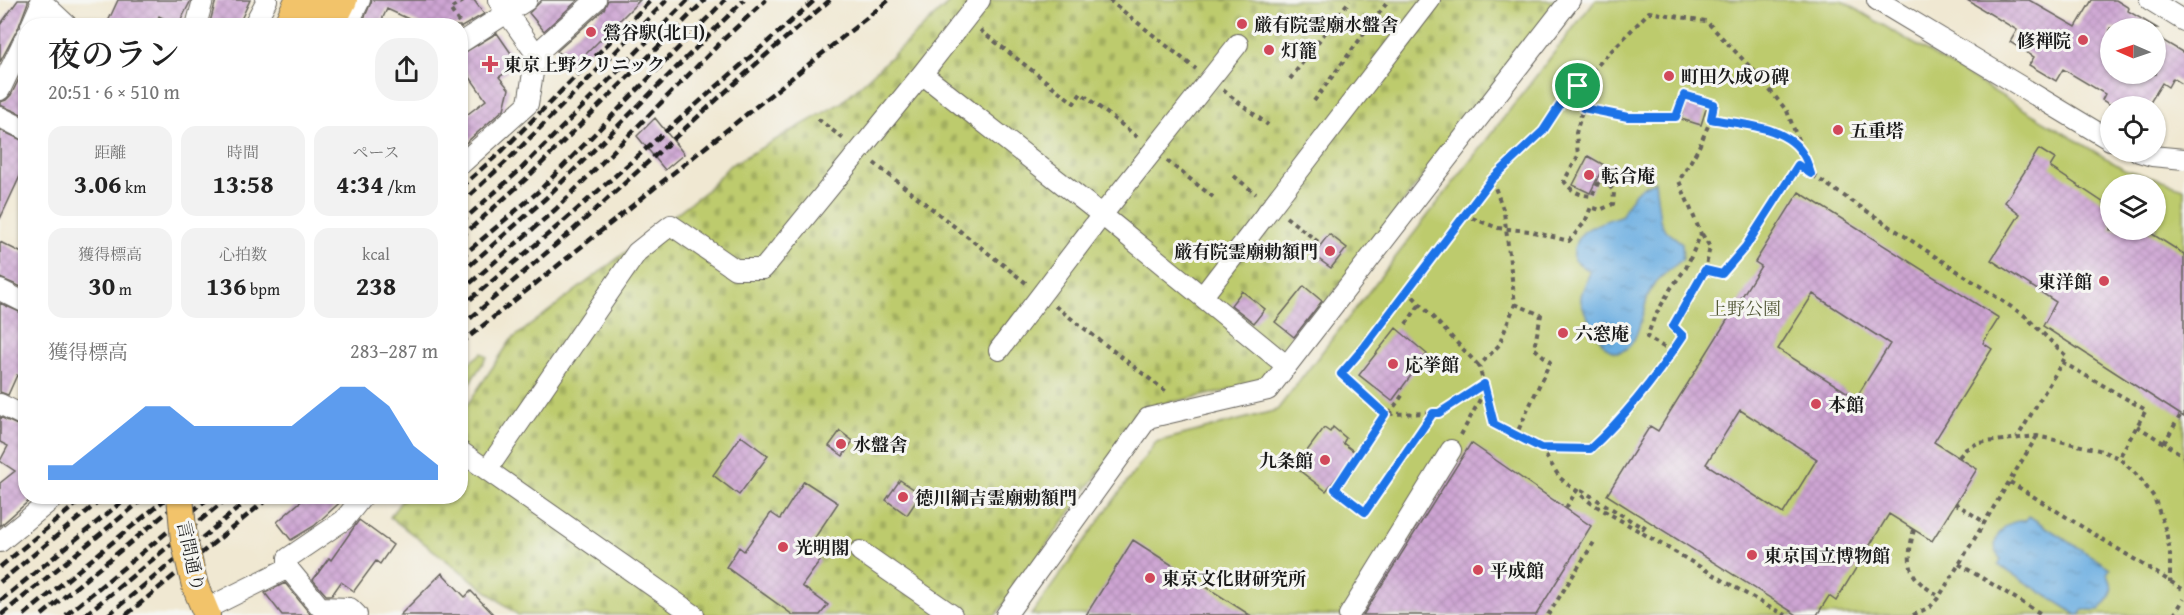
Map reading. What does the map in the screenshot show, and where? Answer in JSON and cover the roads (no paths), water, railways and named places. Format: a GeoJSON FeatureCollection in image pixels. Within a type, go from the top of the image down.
{"type":"FeatureCollection","features":[{"type":"Feature","properties":{"kind":"main road"},"geometry":{"type":"LineString","coordinates":[[273,18],[281,0]]}},
{"type":"Feature","properties":{"kind":"main road"},"geometry":{"type":"LineString","coordinates":[[290,18],[298,0]]}},
{"type":"Feature","properties":{"kind":"main road"},"geometry":{"type":"LineString","coordinates":[[313,18],[322,0]]}},
{"type":"Feature","properties":{"kind":"main road"},"geometry":{"type":"LineString","coordinates":[[335,18],[344,0]]}},
{"type":"Feature","properties":{"kind":"main road","name":"言問通り"},"geometry":{"type":"LineString","coordinates":[[181,504],[184,540],[195,586],[206,613]]}},
{"type":"Feature","properties":{"kind":"street"},"geometry":{"type":"LineString","coordinates":[[198,18],[203,0]]}},
{"type":"Feature","properties":{"kind":"street"},"geometry":{"type":"LineString","coordinates":[[257,18],[267,0]]}},
{"type":"Feature","properties":{"kind":"street"},"geometry":{"type":"LineString","coordinates":[[351,18],[360,0]]}},
{"type":"Feature","properties":{"kind":"street"},"geometry":{"type":"LineString","coordinates":[[468,38],[502,6],[526,0]]}},
{"type":"Feature","properties":{"kind":"street"},"geometry":{"type":"LineString","coordinates":[[468,158],[528,104],[536,54],[596,0]]}},
{"type":"Feature","properties":{"kind":"street"},"geometry":{"type":"LineString","coordinates":[[487,470],[637,252],[672,225],[735,269],[763,269],[980,0]]}},
{"type":"Feature","properties":{"kind":"street"},"geometry":{"type":"LineString","coordinates":[[1203,296],[1430,0]]}},
{"type":"Feature","properties":{"kind":"street"},"geometry":{"type":"LineString","coordinates":[[1006,615],[1148,417],[1268,390],[1570,0]]}},
{"type":"Feature","properties":{"kind":"street"},"geometry":{"type":"LineString","coordinates":[[1877,0],[2100,134]]}},
{"type":"Feature","properties":{"kind":"street"},"geometry":{"type":"LineString","coordinates":[[2150,0],[2184,21]]}},
{"type":"Feature","properties":{"kind":"street"},"geometry":{"type":"LineString","coordinates":[[34,18],[41,1],[59,18]]}},
{"type":"Feature","properties":{"kind":"street"},"geometry":{"type":"LineString","coordinates":[[502,6],[536,54]]}},
{"type":"Feature","properties":{"kind":"street"},"geometry":{"type":"LineString","coordinates":[[999,350],[1102,215],[1238,44]]}},
{"type":"Feature","properties":{"kind":"street"},"geometry":{"type":"LineString","coordinates":[[0,90],[18,53]]}},
{"type":"Feature","properties":{"kind":"street"},"geometry":{"type":"LineString","coordinates":[[922,74],[1102,215],[1287,366]]}},
{"type":"Feature","properties":{"kind":"street"},"geometry":{"type":"LineString","coordinates":[[0,117],[18,126]]}},
{"type":"Feature","properties":{"kind":"street"},"geometry":{"type":"LineString","coordinates":[[2166,157],[2184,159]]}},
{"type":"Feature","properties":{"kind":"street"},"geometry":{"type":"LineString","coordinates":[[0,290],[18,299]]}},
{"type":"Feature","properties":{"kind":"street"},"geometry":{"type":"LineString","coordinates":[[0,404],[18,413]]}},
{"type":"Feature","properties":{"kind":"street"},"geometry":{"type":"LineString","coordinates":[[1349,615],[1451,450]]}},
{"type":"Feature","properties":{"kind":"street"},"geometry":{"type":"LineString","coordinates":[[468,457],[694,615]]}},
{"type":"Feature","properties":{"kind":"street"},"geometry":{"type":"LineString","coordinates":[[0,542],[46,504]]}},
{"type":"Feature","properties":{"kind":"street"},"geometry":{"type":"LineString","coordinates":[[357,504],[344,520],[288,558],[288,568],[320,607],[350,608],[357,615]]}},
{"type":"Feature","properties":{"kind":"street"},"geometry":{"type":"LineString","coordinates":[[860,551],[952,615]]}},
{"type":"Feature","properties":{"kind":"street"},"geometry":{"type":"LineString","coordinates":[[206,613],[288,568]]}},
{"type":"Feature","properties":{"kind":"water"},"geometry":{"type":"Polygon","coordinates":[[[1655,181],[1660,220],[1665,230],[1682,243],[1683,259],[1652,287],[1640,325],[1631,344],[1625,350],[1614,352],[1603,344],[1582,305],[1581,297],[1589,271],[1574,260],[1574,249],[1581,234],[1596,225],[1622,215],[1634,194],[1643,186],[1655,181]]]}},
{"type":"Feature","properties":{"kind":"water"},"geometry":{"type":"Polygon","coordinates":[[[2029,516],[2110,568],[2107,574],[2112,589],[2111,594],[2099,610],[2084,610],[2077,615],[1998,565],[2001,559],[1995,546],[1996,539],[2004,527],[2018,521],[2025,521],[2029,516]]]}},
{"type":"Feature","properties":{"kind":"railway"},"geometry":{"type":"LineString","coordinates":[[468,181],[503,150],[651,0]]}},
{"type":"Feature","properties":{"kind":"railway"},"geometry":{"type":"LineString","coordinates":[[468,197],[510,158],[667,0]]}},
{"type":"Feature","properties":{"kind":"railway"},"geometry":{"type":"LineString","coordinates":[[468,216],[520,170],[688,0]]}},
{"type":"Feature","properties":{"kind":"railway"},"geometry":{"type":"LineString","coordinates":[[468,231],[527,178],[705,0]]}},
{"type":"Feature","properties":{"kind":"railway"},"geometry":{"type":"LineString","coordinates":[[468,251],[539,191],[725,0]]}},
{"type":"Feature","properties":{"kind":"railway"},"geometry":{"type":"LineString","coordinates":[[468,267],[546,198],[744,0]]}},
{"type":"Feature","properties":{"kind":"railway"},"geometry":{"type":"LineString","coordinates":[[468,285],[556,209],[725,38],[766,0]]}},
{"type":"Feature","properties":{"kind":"railway"},"geometry":{"type":"LineString","coordinates":[[468,301],[565,220],[815,0]]}},
{"type":"Feature","properties":{"kind":"railway"},"geometry":{"type":"LineString","coordinates":[[468,320],[573,230],[830,0]]}},
{"type":"Feature","properties":{"kind":"railway"},"geometry":{"type":"LineString","coordinates":[[468,338],[889,0]]}},
{"type":"Feature","properties":{"kind":"railway"},"geometry":{"type":"LineString","coordinates":[[0,567],[76,504]]}},
{"type":"Feature","properties":{"kind":"railway"},"geometry":{"type":"LineString","coordinates":[[0,582],[96,504]]}},
{"type":"Feature","properties":{"kind":"railway"},"geometry":{"type":"LineString","coordinates":[[0,601],[119,504]]}},
{"type":"Feature","properties":{"kind":"railway"},"geometry":{"type":"LineString","coordinates":[[1,615],[137,504]]}},
{"type":"Feature","properties":{"kind":"railway"},"geometry":{"type":"LineString","coordinates":[[24,615],[159,504]]}},
{"type":"Feature","properties":{"kind":"railway"},"geometry":{"type":"LineString","coordinates":[[42,615],[177,504]]}},
{"type":"Feature","properties":{"kind":"railway"},"geometry":{"type":"LineString","coordinates":[[66,615],[201,504]]}},
{"type":"Feature","properties":{"kind":"railway"},"geometry":{"type":"LineString","coordinates":[[85,615],[220,504]]}},
{"type":"Feature","properties":{"kind":"railway"},"geometry":{"type":"LineString","coordinates":[[108,615],[243,504]]}},
{"type":"Feature","properties":{"kind":"railway"},"geometry":{"type":"LineString","coordinates":[[126,615],[261,504]]}},
{"type":"Feature","properties":{"kind":"place","name":"厳有院霊廟水盤舎"},"geometry":{"type":"Point","coordinates":[1242,24]}},
{"type":"Feature","properties":{"kind":"place","name":"鶯谷駅(北口)"},"geometry":{"type":"Point","coordinates":[591,32]}},
{"type":"Feature","properties":{"kind":"place","name":"修禅院"},"geometry":{"type":"Point","coordinates":[2083,40]}},
{"type":"Feature","properties":{"kind":"place","name":"灯籠"},"geometry":{"type":"Point","coordinates":[1269,50]}},
{"type":"Feature","properties":{"kind":"place","name":"東京上野クリニック"},"geometry":{"type":"Point","coordinates":[490,64]}},
{"type":"Feature","properties":{"kind":"place","name":"町田久成の碑"},"geometry":{"type":"Point","coordinates":[1669,76]}},
{"type":"Feature","properties":{"kind":"place","name":"五重塔"},"geometry":{"type":"Point","coordinates":[1838,130]}},
{"type":"Feature","properties":{"kind":"place","name":"転合庵"},"geometry":{"type":"Point","coordinates":[1589,175]}},
{"type":"Feature","properties":{"kind":"place","name":"厳有院霊廟勅額門"},"geometry":{"type":"Point","coordinates":[1330,251]}},
{"type":"Feature","properties":{"kind":"place","name":"東洋館"},"geometry":{"type":"Point","coordinates":[2104,281]}},
{"type":"Feature","properties":{"kind":"place","name":"六窓庵"},"geometry":{"type":"Point","coordinates":[1563,333]}},
{"type":"Feature","properties":{"kind":"place","name":"応挙館"},"geometry":{"type":"Point","coordinates":[1393,364]}},
{"type":"Feature","properties":{"kind":"place","name":"本館"},"geometry":{"type":"Point","coordinates":[1816,404]}},
{"type":"Feature","properties":{"kind":"place","name":"水盤舎"},"geometry":{"type":"Point","coordinates":[841,444]}},
{"type":"Feature","properties":{"kind":"place","name":"九条館"},"geometry":{"type":"Point","coordinates":[1325,460]}},
{"type":"Feature","properties":{"kind":"place","name":"徳川綱吉霊廟勅額門"},"geometry":{"type":"Point","coordinates":[903,497]}},
{"type":"Feature","properties":{"kind":"place","name":"光明閣"},"geometry":{"type":"Point","coordinates":[783,547]}},
{"type":"Feature","properties":{"kind":"place","name":"東京国立博物館"},"geometry":{"type":"Point","coordinates":[1752,555]}},
{"type":"Feature","properties":{"kind":"place","name":"平成館"},"geometry":{"type":"Point","coordinates":[1478,570]}},
{"type":"Feature","properties":{"kind":"place","name":"東京文化財研究所"},"geometry":{"type":"Point","coordinates":[1150,578]}},
{"type":"Feature","properties":{"kind":"park label","name":"上野公園"},"geometry":{"type":"Point","coordinates":[1745,308]}}]}
